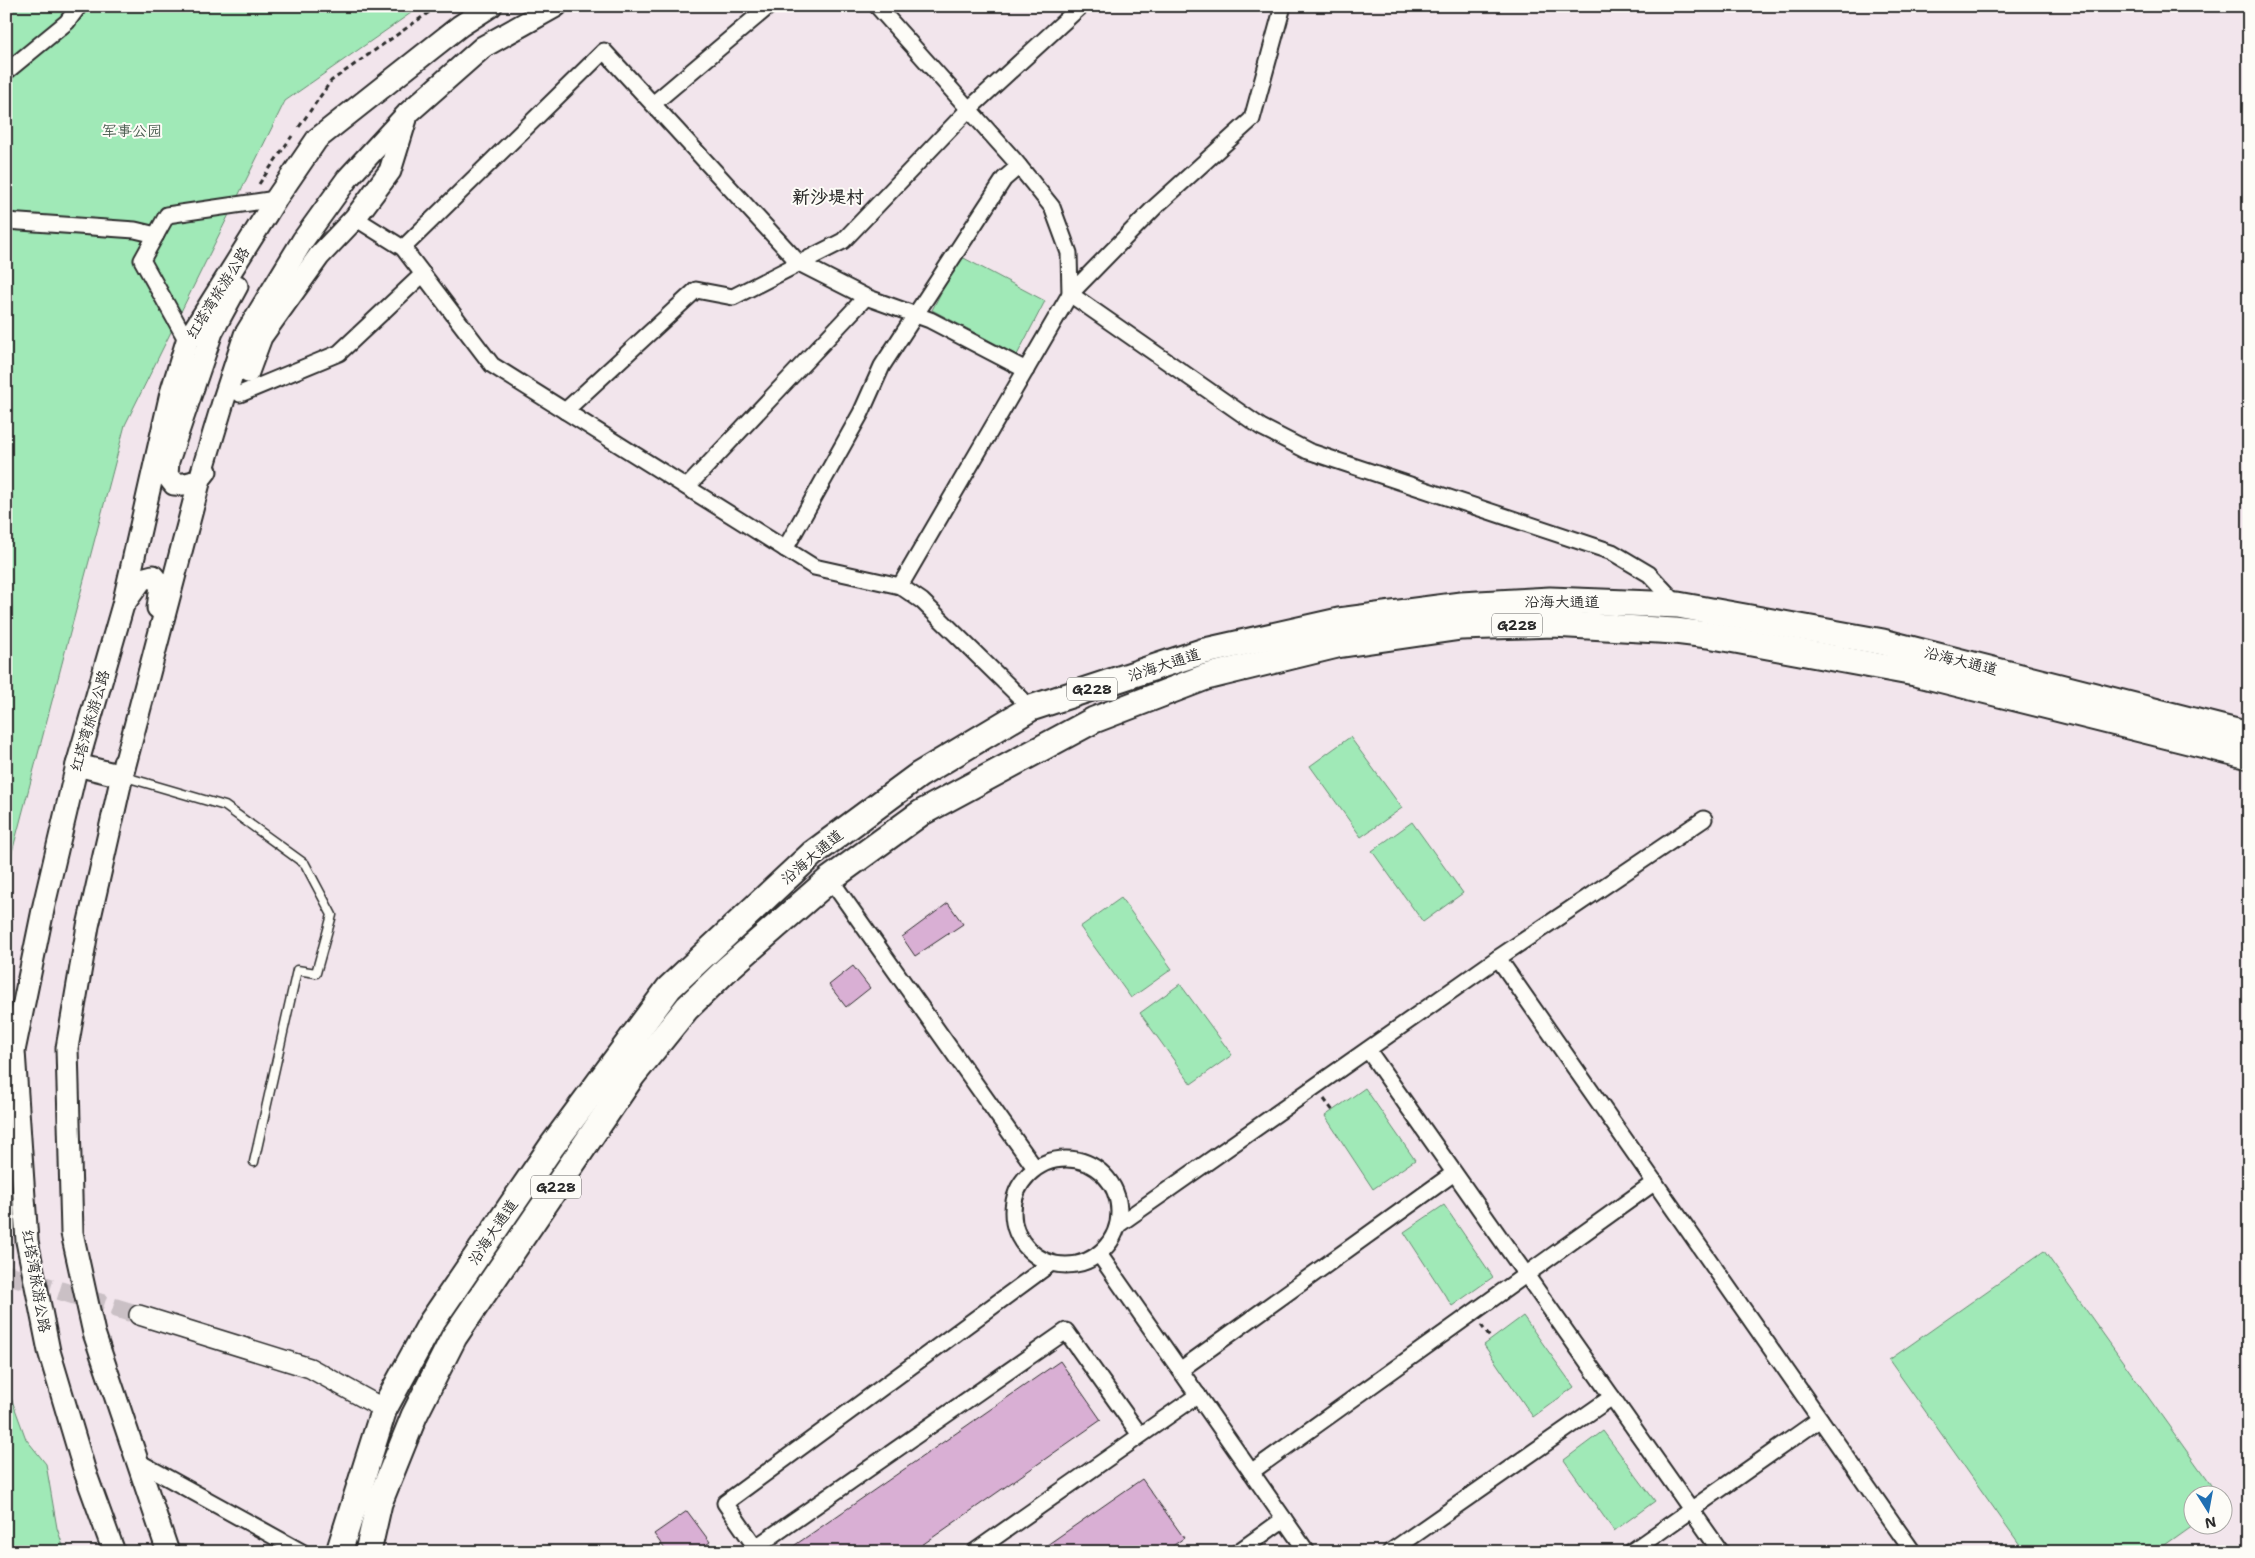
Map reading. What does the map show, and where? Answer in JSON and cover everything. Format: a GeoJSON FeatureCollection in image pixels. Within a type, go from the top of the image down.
{"type":"FeatureCollection","features":[{"type":"Feature","properties":{"kind":"highway","name":"沿海大通道"},"geometry":{"type":"LineString","coordinates":[[339,1552],[384,1409],[431,1323],[552,1146],[669,988],[812,854],[919,775],[1031,708],[1201,652],[1339,621],[1461,605],[1550,600],[1678,605],[1883,642],[2249,735]]}},
{"type":"Feature","properties":{"kind":"highway","name":"沿海大通道"},"geometry":{"type":"LineString","coordinates":[[368,1552],[379,1503],[414,1416],[454,1337],[632,1076],[687,1008],[726,970],[830,878],[921,813],[1094,720],[1206,677],[1337,645],[1461,627],[1553,624],[1675,631],[1708,635],[1915,673],[2249,756]]}},
{"type":"Feature","properties":{"kind":"highway"},"geometry":{"type":"LineString","coordinates":[[1141,672],[1150,698]]}},
{"type":"Feature","properties":{"kind":"highway"},"geometry":{"type":"LineString","coordinates":[[812,854],[830,878]]}},
{"type":"Feature","properties":{"kind":"main road","name":"红塔湾旅游公路"},"geometry":{"type":"LineString","coordinates":[[114,1552],[86,1472],[49,1351],[27,1242],[10,1050],[77,765],[123,605],[171,393],[187,341],[258,231],[276,199],[317,139],[460,26],[491,6]]}},
{"type":"Feature","properties":{"kind":"main road"},"geometry":{"type":"LineString","coordinates":[[168,1552],[94,1333],[72,1233],[67,1048],[88,926],[122,776],[200,479],[245,335],[303,240],[347,179],[407,114],[484,47],[556,6]]}},
{"type":"Feature","properties":{"kind":"main road"},"geometry":{"type":"LineString","coordinates":[[258,231],[256,253],[212,332],[168,461],[167,475],[174,484],[186,485],[200,479],[219,451],[260,337],[320,256],[354,218],[390,171],[407,114]]}},
{"type":"Feature","properties":{"kind":"main road"},"geometry":{"type":"LineString","coordinates":[[122,776],[141,673],[161,600],[162,586],[153,576],[142,579],[123,605]]}},
{"type":"Feature","properties":{"kind":"main road"},"geometry":{"type":"LineString","coordinates":[[77,765],[122,776]]}},
{"type":"Feature","properties":{"kind":"street"},"geometry":{"type":"LineString","coordinates":[[6,72],[67,22],[78,6]]}},
{"type":"Feature","properties":{"kind":"street"},"geometry":{"type":"LineString","coordinates":[[653,104],[769,6]]}},
{"type":"Feature","properties":{"kind":"street"},"geometry":{"type":"LineString","coordinates":[[877,6],[1019,166],[1052,206],[1069,253],[1070,294]]}},
{"type":"Feature","properties":{"kind":"street"},"geometry":{"type":"LineString","coordinates":[[565,411],[696,290],[734,297],[843,241],[969,109],[1082,6]]}},
{"type":"Feature","properties":{"kind":"street"},"geometry":{"type":"LineString","coordinates":[[900,586],[1070,294],[1155,207],[1252,119],[1283,6]]}},
{"type":"Feature","properties":{"kind":"street"},"geometry":{"type":"LineString","coordinates":[[404,248],[604,51],[799,263],[866,297],[930,320],[1026,370]]}},
{"type":"Feature","properties":{"kind":"street"},"geometry":{"type":"LineString","coordinates":[[785,549],[861,413],[882,366],[1004,179],[1019,166]]}},
{"type":"Feature","properties":{"kind":"street"},"geometry":{"type":"LineString","coordinates":[[187,341],[142,260],[167,215],[276,199]]}},
{"type":"Feature","properties":{"kind":"street"},"geometry":{"type":"LineString","coordinates":[[354,218],[404,248],[492,365],[814,567],[900,586],[922,601],[1031,708]]}},
{"type":"Feature","properties":{"kind":"street"},"geometry":{"type":"LineString","coordinates":[[6,221],[135,230],[156,234]]}},
{"type":"Feature","properties":{"kind":"street"},"geometry":{"type":"LineString","coordinates":[[240,394],[339,353],[423,274]]}},
{"type":"Feature","properties":{"kind":"street"},"geometry":{"type":"LineString","coordinates":[[1070,294],[1261,427],[1308,451],[1612,552],[1650,574],[1678,605]]}},
{"type":"Feature","properties":{"kind":"street"},"geometry":{"type":"LineString","coordinates":[[687,487],[866,297]]}},
{"type":"Feature","properties":{"kind":"street"},"geometry":{"type":"LineString","coordinates":[[1118,1225],[1498,958],[1704,819]]}},
{"type":"Feature","properties":{"kind":"street"},"geometry":{"type":"LineString","coordinates":[[830,878],[1035,1168]]}},
{"type":"Feature","properties":{"kind":"street"},"geometry":{"type":"LineString","coordinates":[[1498,958],[1913,1552]]}},
{"type":"Feature","properties":{"kind":"street"},"geometry":{"type":"LineString","coordinates":[[1368,1050],[1721,1552]]}},
{"type":"Feature","properties":{"kind":"street"},"geometry":{"type":"LineString","coordinates":[[1071,1159],[1088,1164],[1104,1174],[1114,1189],[1119,1206],[1118,1225],[1111,1241],[1099,1254],[1084,1263],[1067,1266],[1050,1264],[1035,1256],[1022,1244],[1014,1229],[1012,1212],[1015,1195],[1023,1180],[1035,1168],[1052,1160],[1071,1159]]}},
{"type":"Feature","properties":{"kind":"street"},"geometry":{"type":"LineString","coordinates":[[1180,1370],[1454,1174]]}},
{"type":"Feature","properties":{"kind":"street"},"geometry":{"type":"LineString","coordinates":[[1251,1472],[1654,1182]]}},
{"type":"Feature","properties":{"kind":"street"},"geometry":{"type":"LineString","coordinates":[[1099,1254],[1307,1552]]}},
{"type":"Feature","properties":{"kind":"street"},"geometry":{"type":"LineString","coordinates":[[1050,1264],[725,1503],[755,1550],[1066,1330],[1140,1435]]}},
{"type":"Feature","properties":{"kind":"street"},"geometry":{"type":"LineString","coordinates":[[139,1315],[310,1368],[384,1409]]}},
{"type":"Feature","properties":{"kind":"street"},"geometry":{"type":"LineString","coordinates":[[974,1552],[1198,1395]]}},
{"type":"Feature","properties":{"kind":"street"},"geometry":{"type":"LineString","coordinates":[[1390,1552],[1612,1397]]}},
{"type":"Feature","properties":{"kind":"street"},"geometry":{"type":"LineString","coordinates":[[1631,1552],[1820,1419]]}},
{"type":"Feature","properties":{"kind":"street"},"geometry":{"type":"LineString","coordinates":[[137,1460],[302,1552]]}},
{"type":"Feature","properties":{"kind":"street"},"geometry":{"type":"LineString","coordinates":[[1238,1552],[1284,1519]]}},
{"type":"Feature","properties":{"kind":"lane"},"geometry":{"type":"LineString","coordinates":[[122,776],[225,806],[305,864],[332,915],[316,973],[297,970],[254,1162]]}},
{"type":"Feature","properties":{"kind":"path"},"geometry":{"type":"LineString","coordinates":[[259,184],[331,82],[438,6]]}},
{"type":"Feature","properties":{"kind":"green space","name":"军事公园"},"geometry":{"type":"Polygon","coordinates":[[[6,6],[421,6],[285,101],[125,425],[6,875],[6,6]]]}},
{"type":"Feature","properties":{"kind":"green space"},"geometry":{"type":"Polygon","coordinates":[[[960,256],[1045,301],[1017,355],[932,310],[960,256]]]}},
{"type":"Feature","properties":{"kind":"green space"},"geometry":{"type":"Polygon","coordinates":[[[1350,737],[1402,808],[1361,837],[1310,766],[1350,737]]]}},
{"type":"Feature","properties":{"kind":"green space"},"geometry":{"type":"Polygon","coordinates":[[[1412,822],[1463,893],[1423,922],[1372,851],[1412,822]]]}},
{"type":"Feature","properties":{"kind":"green space"},"geometry":{"type":"Polygon","coordinates":[[[1121,898],[1172,969],[1131,998],[1080,927],[1121,898]]]}},
{"type":"Feature","properties":{"kind":"green space"},"geometry":{"type":"Polygon","coordinates":[[[1180,984],[1232,1055],[1191,1084],[1140,1013],[1180,984]]]}},
{"type":"Feature","properties":{"kind":"green space"},"geometry":{"type":"Polygon","coordinates":[[[1365,1088],[1415,1160],[1373,1189],[1325,1116],[1365,1088]]]}},
{"type":"Feature","properties":{"kind":"green space"},"geometry":{"type":"Polygon","coordinates":[[[1444,1205],[1493,1277],[1452,1306],[1404,1232],[1444,1205]]]}},
{"type":"Feature","properties":{"kind":"green space"},"geometry":{"type":"Polygon","coordinates":[[[2044,1251],[2212,1486],[2182,1486],[2182,1532],[2154,1552],[2025,1552],[1889,1360],[2044,1251]]]}},
{"type":"Feature","properties":{"kind":"green space"},"geometry":{"type":"Polygon","coordinates":[[[1523,1316],[1574,1387],[1533,1417],[1484,1345],[1523,1316]]]}},
{"type":"Feature","properties":{"kind":"green space"},"geometry":{"type":"Polygon","coordinates":[[[6,1384],[26,1439],[46,1464],[57,1528],[65,1552],[6,1552],[6,1384]]]}},
{"type":"Feature","properties":{"kind":"green space"},"geometry":{"type":"Polygon","coordinates":[[[1603,1431],[1655,1501],[1614,1531],[1564,1460],[1603,1431]]]}},
{"type":"Feature","properties":{"kind":"building"},"geometry":{"type":"Polygon","coordinates":[[[948,903],[963,924],[915,956],[902,937],[948,903]]]}},
{"type":"Feature","properties":{"kind":"building"},"geometry":{"type":"Polygon","coordinates":[[[853,966],[870,988],[846,1007],[829,985],[853,966]]]}},
{"type":"Feature","properties":{"kind":"building"},"geometry":{"type":"Polygon","coordinates":[[[1060,1361],[1101,1420],[912,1552],[785,1552],[1060,1361]]]}},
{"type":"Feature","properties":{"kind":"building"},"geometry":{"type":"Polygon","coordinates":[[[1142,1479],[1184,1538],[1164,1552],[1037,1552],[1142,1479]]]}},
{"type":"Feature","properties":{"kind":"building"},"geometry":{"type":"Polygon","coordinates":[[[687,1511],[710,1542],[696,1552],[667,1552],[654,1534],[687,1511]]]}},
{"type":"Feature","properties":{"kind":"tunnel"},"geometry":{"type":"LineString","coordinates":[[6,1274],[139,1315]]}},
{"type":"Feature","properties":{"kind":"district","name":"新沙堤村"},"geometry":{"type":"Point","coordinates":[828,197]}}]}
